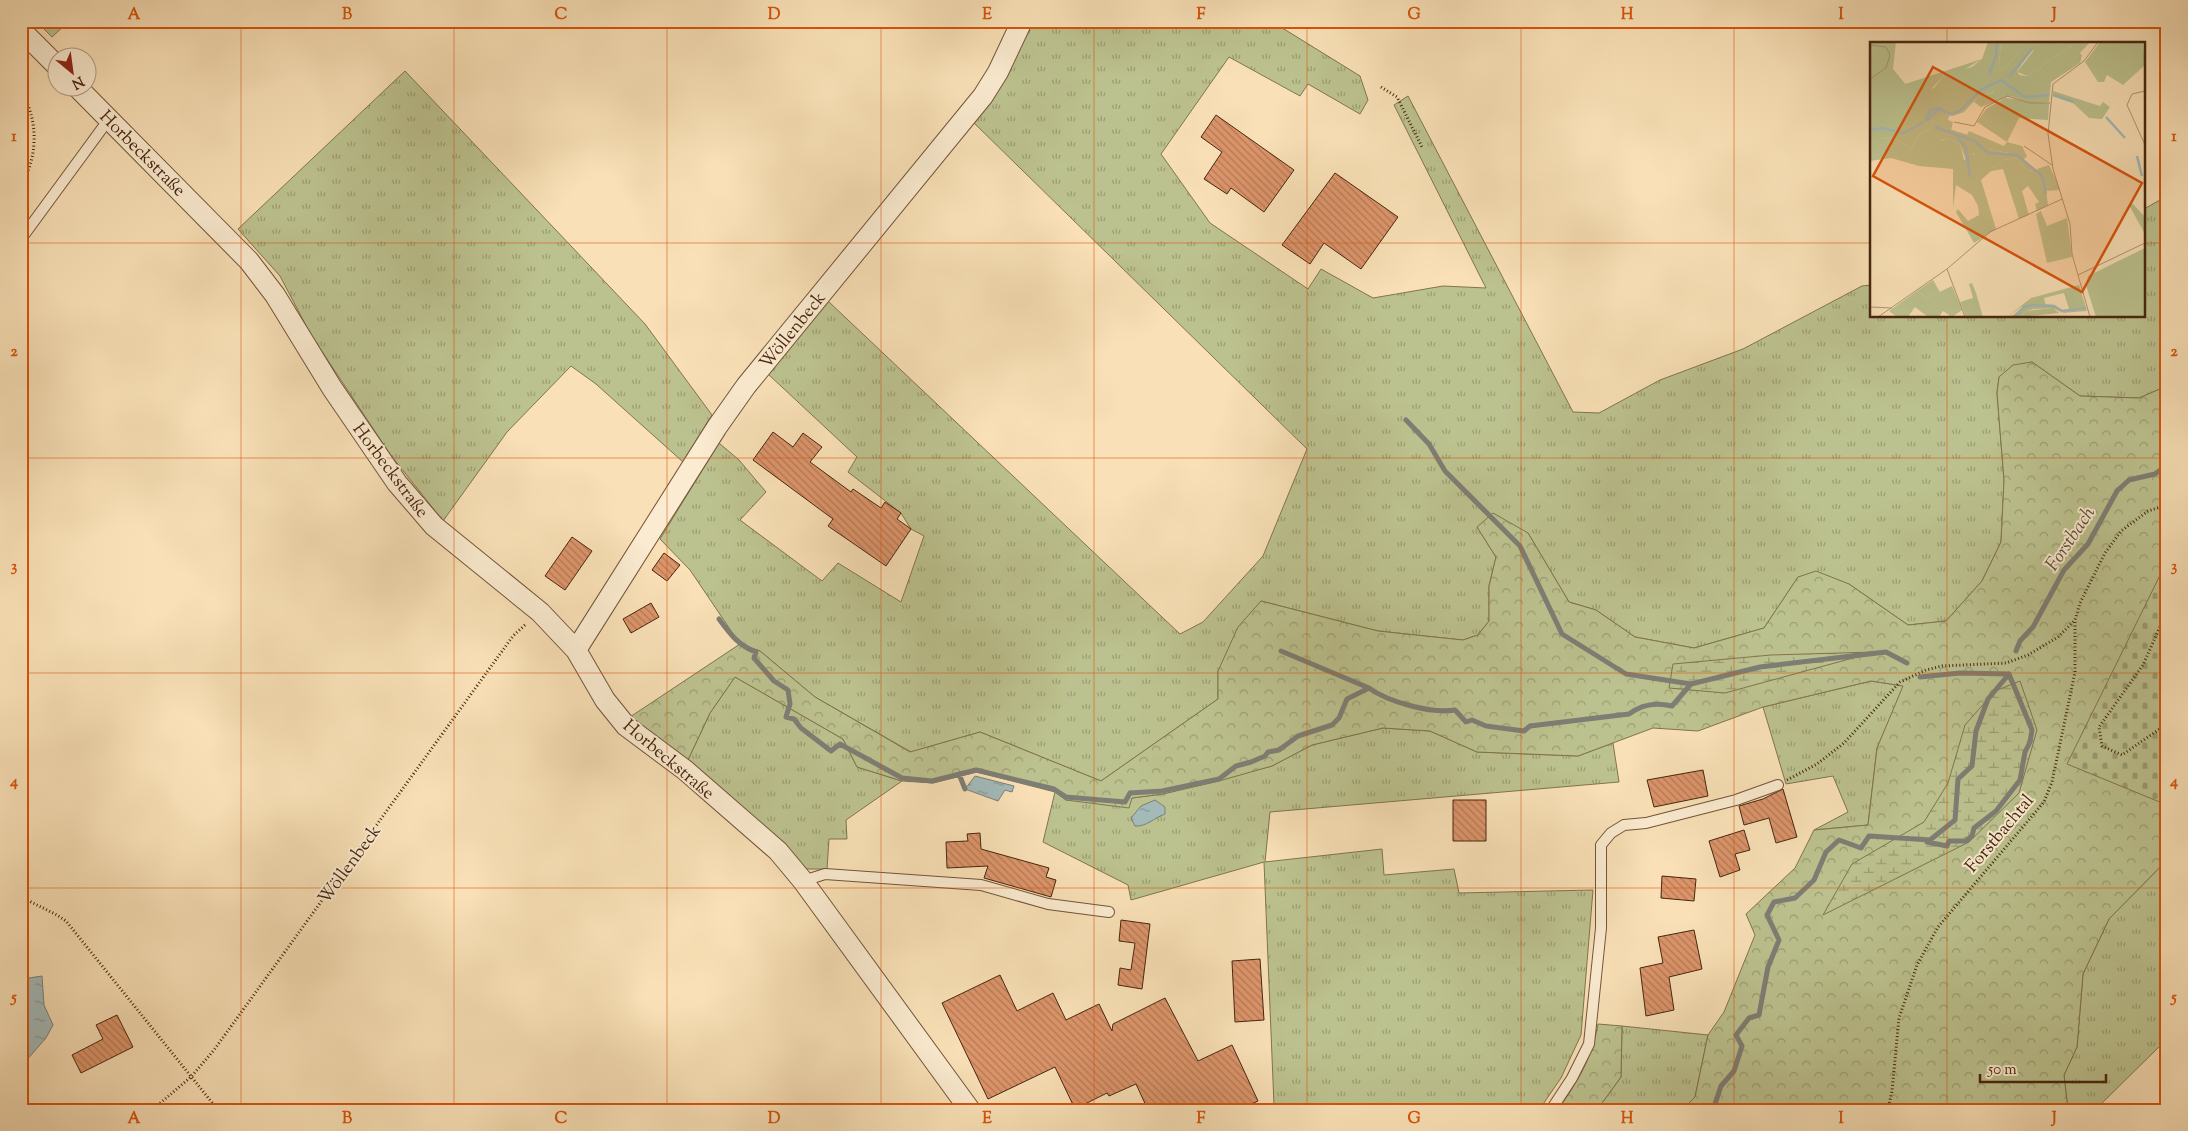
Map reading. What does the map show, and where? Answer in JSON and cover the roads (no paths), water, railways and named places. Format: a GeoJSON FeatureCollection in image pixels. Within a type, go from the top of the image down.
{"type":"FeatureCollection","features":[{"type":"Feature","properties":{"kind":"street","name":"Wöllenbeck"},"geometry":{"type":"LineString","coordinates":[[576,650],[712,436],[746,386],[983,96],[998,72],[1022,21]]}},
{"type":"Feature","properties":{"kind":"street"},"geometry":{"type":"LineString","coordinates":[[21,30],[48,57]]}},
{"type":"Feature","properties":{"kind":"street","name":"Horbeckstraße"},"geometry":{"type":"LineString","coordinates":[[88,98],[249,261],[275,295],[332,388],[397,483],[434,526],[540,612],[576,650],[605,700],[626,726],[685,770],[778,851],[803,881],[970,1110]]}},
{"type":"Feature","properties":{"kind":"lane"},"geometry":{"type":"LineString","coordinates":[[21,239],[109,118]]}},
{"type":"Feature","properties":{"kind":"lane"},"geometry":{"type":"LineString","coordinates":[[1552,1110],[1572,1078],[1589,1044],[1601,928],[1601,845],[1611,833],[1624,825],[1646,823],[1736,800],[1778,784]]}},
{"type":"Feature","properties":{"kind":"lane"},"geometry":{"type":"LineString","coordinates":[[803,881],[825,874],[982,885],[1048,904],[1109,912]]}},
{"type":"Feature","properties":{"kind":"water"},"geometry":{"type":"Polygon","coordinates":[[[975,776],[1014,786],[1012,792],[1005,790],[998,801],[965,789],[975,776]]]}},
{"type":"Feature","properties":{"kind":"water"},"geometry":{"type":"Polygon","coordinates":[[[1155,800],[1165,807],[1165,814],[1146,824],[1135,826],[1131,818],[1141,806],[1155,800]]]}},
{"type":"Feature","properties":{"kind":"water"},"geometry":{"type":"Polygon","coordinates":[[[42,976],[44,1005],[53,1025],[46,1038],[25,1062],[21,1061],[21,1033],[27,1026],[21,1003],[29,978],[42,976]]]}},
{"type":"Feature","properties":{"kind":"waterway"},"geometry":{"type":"LineString","coordinates":[[1406,420],[1429,444],[1445,471],[1520,546],[1562,634],[1626,674],[1691,684],[1760,667],[1886,652],[1907,663]]}},
{"type":"Feature","properties":{"kind":"waterway","name":"Forstbach"},"geometry":{"type":"LineString","coordinates":[[2016,651],[2020,641],[2033,627],[2064,570],[2088,544],[2117,491],[2129,480],[2155,474],[2167,465]]}},
{"type":"Feature","properties":{"kind":"waterway"},"geometry":{"type":"LineString","coordinates":[[719,619],[740,643],[756,652],[754,658],[774,681],[788,690],[790,704],[786,717],[794,719],[801,728],[831,751],[840,744],[902,778],[932,781],[976,770],[1054,789],[1066,797],[1125,802],[1130,793],[1162,791],[1219,779],[1236,766],[1265,756],[1268,752],[1279,750],[1298,736],[1332,725],[1339,718],[1347,699],[1369,688],[1387,698],[1410,706],[1445,711],[1455,710],[1466,722],[1472,720],[1486,726],[1524,731],[1530,726],[1629,714],[1649,705],[1672,706],[1691,684]]}},
{"type":"Feature","properties":{"kind":"waterway"},"geometry":{"type":"LineString","coordinates":[[1281,651],[1369,688]]}},
{"type":"Feature","properties":{"kind":"waterway"},"geometry":{"type":"LineString","coordinates":[[1920,677],[1960,673],[2009,674]]}},
{"type":"Feature","properties":{"kind":"waterway","name":"Forstbach"},"geometry":{"type":"LineString","coordinates":[[1927,842],[1947,846],[1949,841],[1966,841],[1972,836],[1974,828],[1996,811],[2020,780],[2025,752],[2030,742],[2032,730],[2009,674]]}},
{"type":"Feature","properties":{"kind":"waterway","name":"Forstbach"},"geometry":{"type":"LineString","coordinates":[[1713,1110],[1721,1086],[1734,1071],[1742,1046],[1736,1035],[1749,1018],[1759,1015],[1768,967],[1779,940],[1767,915],[1774,902],[1795,898],[1814,880],[1826,852],[1839,840],[1861,848],[1869,836],[1930,840],[1955,820],[1958,779],[1972,766],[1976,731],[1988,699],[2009,674]]}},
{"type":"Feature","properties":{"kind":"waterway"},"geometry":{"type":"LineString","coordinates":[[959,774],[965,789]]}}]}
